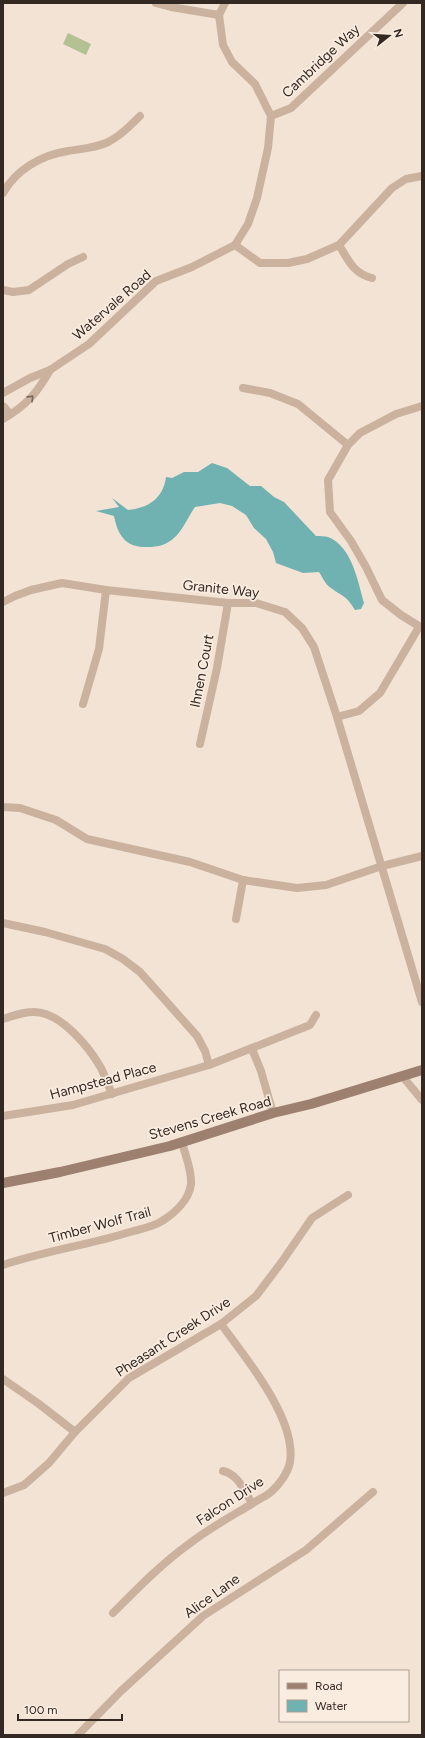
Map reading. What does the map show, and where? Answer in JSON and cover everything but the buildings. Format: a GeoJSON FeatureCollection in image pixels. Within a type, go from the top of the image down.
{"type":"FeatureCollection","features":[{"type":"Feature","properties":{"kind":"street"},"geometry":{"type":"LineString","coordinates":[[156,3],[219,15]]}},
{"type":"Feature","properties":{"kind":"street"},"geometry":{"type":"LineString","coordinates":[[225,3],[219,15],[223,45],[232,62],[255,84],[271,116],[268,148],[257,198],[248,224],[235,245],[260,263],[288,263],[307,259],[339,245],[392,188],[406,179],[422,176]]}},
{"type":"Feature","properties":{"kind":"street","name":"Cambridge Way"},"geometry":{"type":"LineString","coordinates":[[271,116],[291,108],[403,3]]}},
{"type":"Feature","properties":{"kind":"street"},"geometry":{"type":"LineString","coordinates":[[3,193],[7,186],[22,169],[42,159],[66,151],[88,149],[108,142],[128,128],[140,116]]}},
{"type":"Feature","properties":{"kind":"street","name":"Watervale Road"},"geometry":{"type":"LineString","coordinates":[[3,393],[30,378],[50,370],[89,344],[156,281],[192,267],[235,245]]}},
{"type":"Feature","properties":{"kind":"street"},"geometry":{"type":"LineString","coordinates":[[339,245],[353,268],[362,275],[372,278]]}},
{"type":"Feature","properties":{"kind":"street"},"geometry":{"type":"LineString","coordinates":[[3,290],[13,292],[29,290],[68,264],[83,257]]}},
{"type":"Feature","properties":{"kind":"street","name":"Watervale Road"},"geometry":{"type":"LineString","coordinates":[[7,417],[18,410],[38,391],[50,370]]}},
{"type":"Feature","properties":{"kind":"street"},"geometry":{"type":"LineString","coordinates":[[243,388],[270,392],[298,404],[348,445]]}},
{"type":"Feature","properties":{"kind":"street"},"geometry":{"type":"LineString","coordinates":[[3,406],[7,417]]}},
{"type":"Feature","properties":{"kind":"street"},"geometry":{"type":"LineString","coordinates":[[336,717],[359,711],[380,693],[421,627],[401,615],[382,600],[366,567],[330,512],[328,480],[348,445],[360,433],[396,414],[422,406]]}},
{"type":"Feature","properties":{"kind":"street","name":"Granite Way"},"geometry":{"type":"LineString","coordinates":[[3,602],[31,590],[62,583],[106,590],[228,603],[256,603],[285,612],[302,628],[314,647],[382,866],[422,1002]]}},
{"type":"Feature","properties":{"kind":"street"},"geometry":{"type":"LineString","coordinates":[[83,704],[99,649],[106,590]]}},
{"type":"Feature","properties":{"kind":"street","name":"Ihnen Court"},"geometry":{"type":"LineString","coordinates":[[200,744],[217,668],[228,603]]}},
{"type":"Feature","properties":{"kind":"street"},"geometry":{"type":"LineString","coordinates":[[3,807],[20,808],[56,820],[87,839],[190,862],[243,880],[297,888],[326,885],[382,866],[422,856]]}},
{"type":"Feature","properties":{"kind":"street"},"geometry":{"type":"LineString","coordinates":[[236,919],[243,880]]}},
{"type":"Feature","properties":{"kind":"street"},"geometry":{"type":"LineString","coordinates":[[3,923],[45,932],[98,947],[124,959],[144,976],[197,1036],[205,1051],[209,1065]]}},
{"type":"Feature","properties":{"kind":"street"},"geometry":{"type":"LineString","coordinates":[[3,1019],[17,1014],[34,1012],[50,1016],[62,1024],[83,1041],[101,1068],[112,1094]]}},
{"type":"Feature","properties":{"kind":"street","name":"Hampstead Place"},"geometry":{"type":"LineString","coordinates":[[3,1116],[73,1105],[209,1065],[310,1025],[316,1015]]}},
{"type":"Feature","properties":{"kind":"street"},"geometry":{"type":"LineString","coordinates":[[252,1049],[261,1071],[274,1113]]}},
{"type":"Feature","properties":{"kind":"street","name":"Stevens Creek Road"},"geometry":{"type":"LineString","coordinates":[[3,1183],[60,1172],[182,1142],[274,1113],[422,1070]]}},
{"type":"Feature","properties":{"kind":"street"},"geometry":{"type":"LineString","coordinates":[[402,1077],[422,1100]]}},
{"type":"Feature","properties":{"kind":"street","name":"Timber Wolf Trail"},"geometry":{"type":"LineString","coordinates":[[3,1265],[24,1258],[116,1236],[161,1222],[180,1207],[186,1198],[191,1184],[190,1170],[182,1142]]}},
{"type":"Feature","properties":{"kind":"street","name":"Pheasant Creek Drive"},"geometry":{"type":"LineString","coordinates":[[3,1493],[24,1485],[49,1463],[75,1432],[129,1378],[221,1324],[256,1296],[312,1218],[348,1195]]}},
{"type":"Feature","properties":{"kind":"street","name":"Falcon Drive"},"geometry":{"type":"LineString","coordinates":[[113,1613],[146,1580],[189,1544],[271,1492],[284,1476],[290,1462],[290,1445],[288,1434],[279,1412],[263,1382],[221,1324]]}},
{"type":"Feature","properties":{"kind":"street"},"geometry":{"type":"LineString","coordinates":[[3,1379],[39,1404],[75,1432]]}},
{"type":"Feature","properties":{"kind":"street"},"geometry":{"type":"LineString","coordinates":[[223,1471],[230,1473],[238,1481],[252,1503]]}},
{"type":"Feature","properties":{"kind":"street","name":"Alice Lane"},"geometry":{"type":"LineString","coordinates":[[78,1735],[121,1691],[202,1616],[306,1550],[373,1492]]}},
{"type":"Feature","properties":{"kind":"green space"},"geometry":{"type":"Polygon","coordinates":[[[68,33],[91,44],[86,55],[63,44],[68,33]]]}},
{"type":"Feature","properties":{"kind":"water"},"geometry":{"type":"Polygon","coordinates":[[[212,463],[227,468],[250,486],[261,486],[274,497],[284,502],[316,536],[328,537],[343,548],[353,566],[356,575],[364,603],[361,609],[355,610],[347,599],[327,585],[319,572],[303,573],[276,563],[273,552],[266,539],[254,528],[246,515],[232,506],[220,503],[195,507],[183,527],[174,538],[165,544],[152,547],[140,547],[129,543],[121,535],[114,516],[96,511],[119,507],[112,498],[128,510],[142,507],[158,497],[162,491],[166,477],[172,478],[184,472],[198,472],[212,463]]]}}]}
